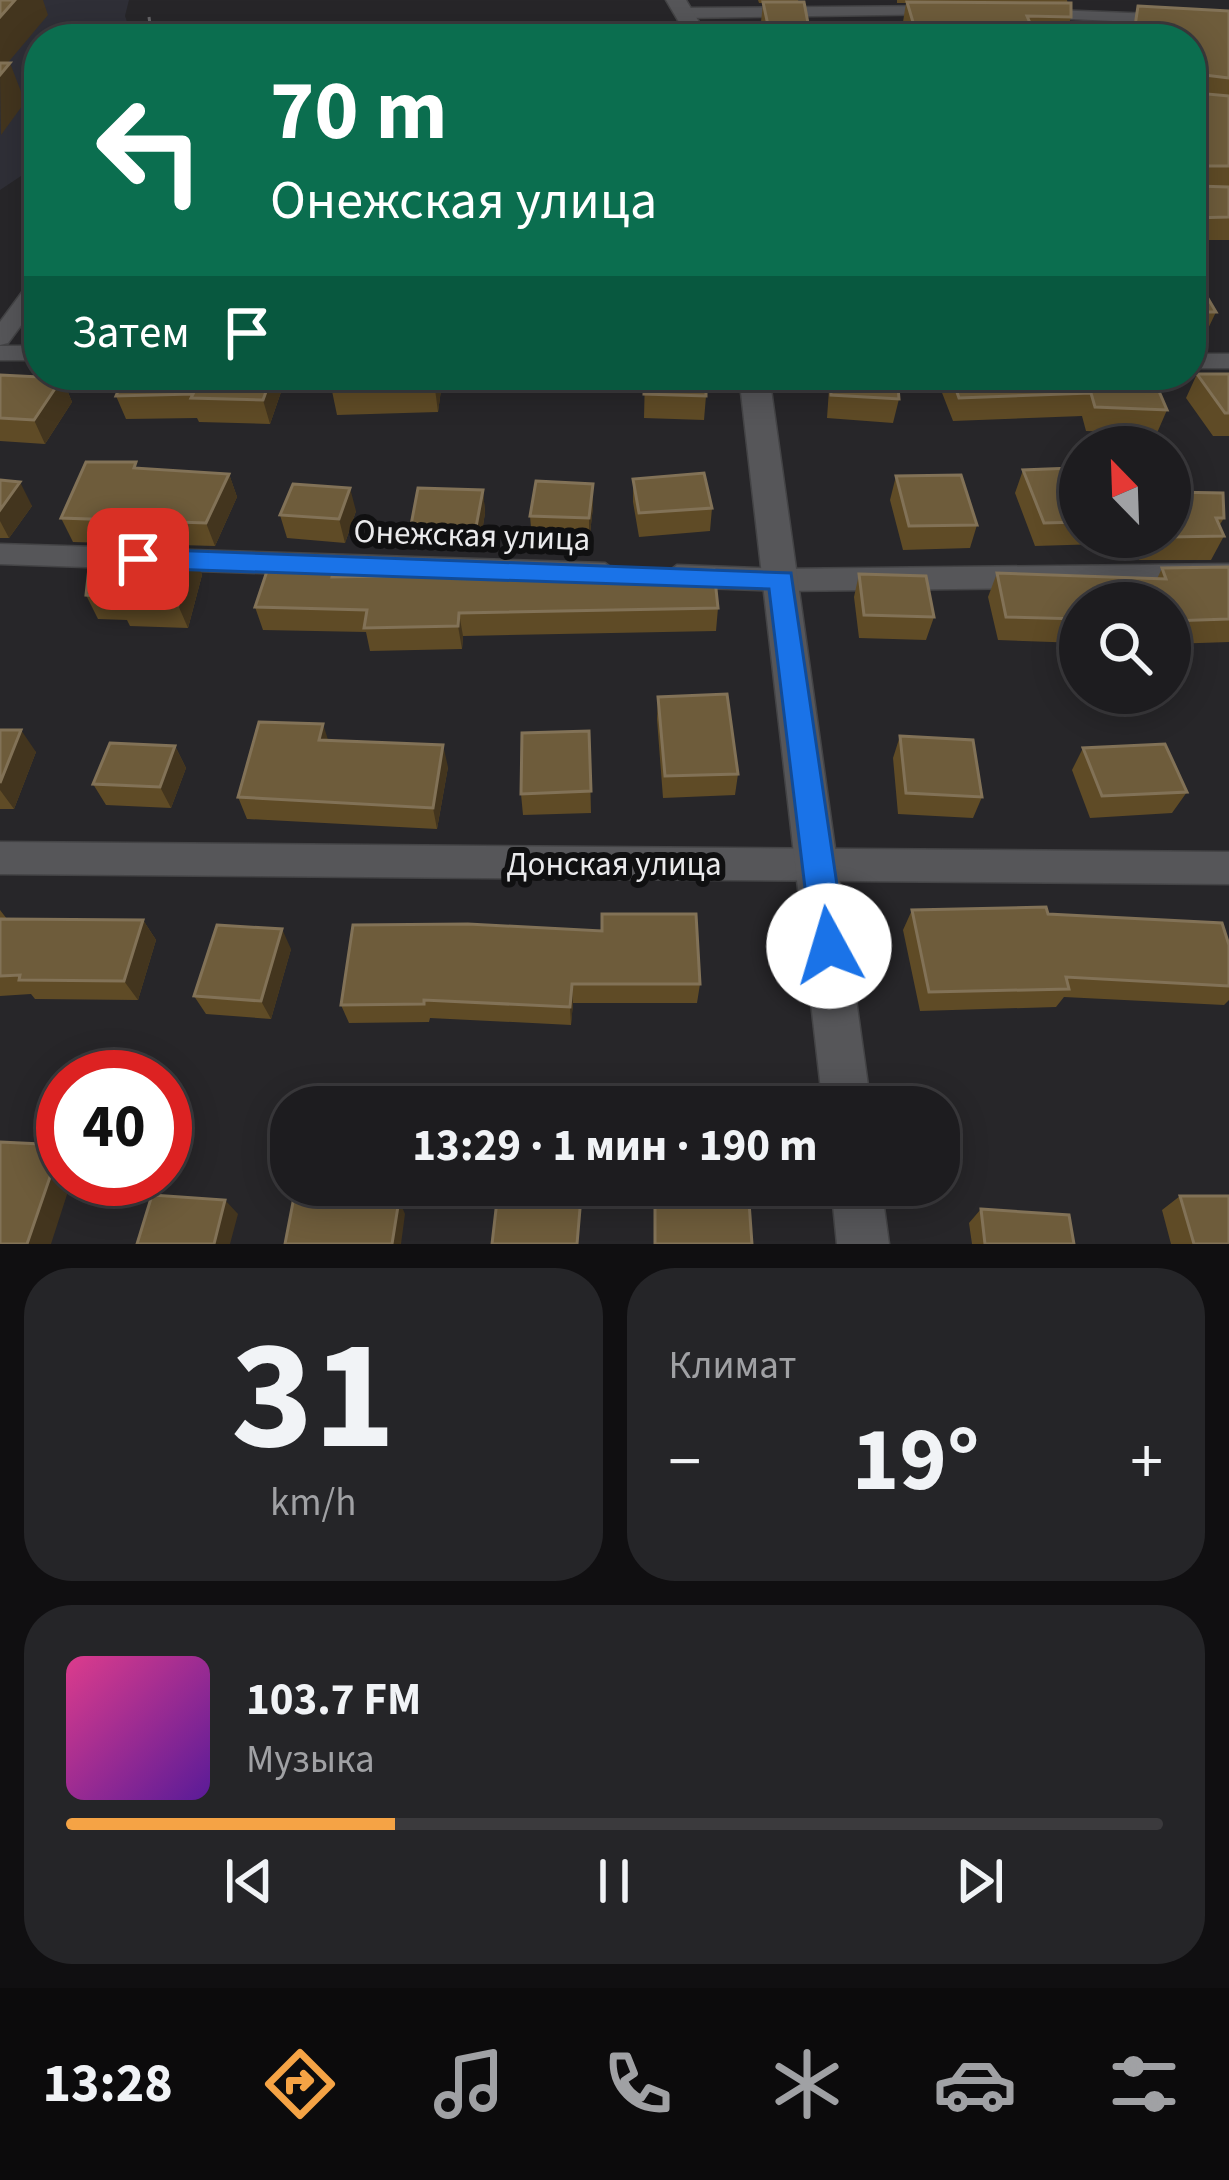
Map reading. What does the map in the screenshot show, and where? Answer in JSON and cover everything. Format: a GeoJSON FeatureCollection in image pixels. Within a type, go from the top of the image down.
{"type":"FeatureCollection","features":[{"type":"Feature","properties":{"kind":"street"},"geometry":{"type":"LineString","coordinates":[[681,6],[970,11]]}},
{"type":"Feature","properties":{"kind":"street"},"geometry":{"type":"LineString","coordinates":[[1015,12],[1229,22]]}},
{"type":"Feature","properties":{"kind":"street"},"geometry":{"type":"LineString","coordinates":[[0,338],[24,305]]}},
{"type":"Feature","properties":{"kind":"street"},"geometry":{"type":"LineString","coordinates":[[756,390],[845,1086]]}},
{"type":"Feature","properties":{"kind":"street","name":"Онежская улица"},"geometry":{"type":"LineString","coordinates":[[0,554],[782,580],[1229,575]]}},
{"type":"Feature","properties":{"kind":"street","name":"Донская улица"},"geometry":{"type":"LineString","coordinates":[[0,858],[1229,868]]}},
{"type":"Feature","properties":{"kind":"street"},"geometry":{"type":"LineString","coordinates":[[858,1206],[863,1244]]}},
{"type":"Feature","properties":{"kind":"path"},"geometry":{"type":"LineString","coordinates":[[149,17],[150,24]]}},
{"type":"Feature","properties":{"kind":"shaded area"},"geometry":{"type":"Polygon","coordinates":[[[0,0],[129,0],[128,24],[24,24],[24,174],[0,190],[0,0]]]}},
{"type":"Feature","properties":{"kind":"building"},"geometry":{"type":"Polygon","coordinates":[[[0,0],[15,0],[0,17],[0,0]]]}},
{"type":"Feature","properties":{"kind":"building"},"geometry":{"type":"Polygon","coordinates":[[[763,2],[804,2],[808,24],[768,24],[763,2]]]}},
{"type":"Feature","properties":{"kind":"building"},"geometry":{"type":"Polygon","coordinates":[[[907,2],[1071,3],[1071,17],[1027,16],[1030,24],[914,24],[907,2]]]}},
{"type":"Feature","properties":{"kind":"building"},"geometry":{"type":"Polygon","coordinates":[[[1138,6],[1229,11],[1229,78],[1206,75],[1206,24],[1135,24],[1138,6]]]}},
{"type":"Feature","properties":{"kind":"building"},"geometry":{"type":"Polygon","coordinates":[[[1206,94],[1229,96],[1229,166],[1206,166],[1206,94]]]}},
{"type":"Feature","properties":{"kind":"building"},"geometry":{"type":"Polygon","coordinates":[[[1206,186],[1229,187],[1229,217],[1206,218],[1206,186]]]}},
{"type":"Feature","properties":{"kind":"building"},"geometry":{"type":"Polygon","coordinates":[[[1206,374],[1229,374],[1229,413],[1206,387],[1206,374]]]}},
{"type":"Feature","properties":{"kind":"building"},"geometry":{"type":"Polygon","coordinates":[[[0,375],[24,376],[24,390],[54,390],[34,420],[0,418],[0,375]]]}},
{"type":"Feature","properties":{"kind":"building"},"geometry":{"type":"Polygon","coordinates":[[[119,390],[267,390],[263,400],[191,398],[193,394],[116,396],[119,390]]]}},
{"type":"Feature","properties":{"kind":"building"},"geometry":{"type":"Polygon","coordinates":[[[644,390],[706,390],[706,396],[644,394],[644,390]]]}},
{"type":"Feature","properties":{"kind":"building"},"geometry":{"type":"Polygon","coordinates":[[[831,390],[898,390],[899,399],[831,395],[831,390]]]}},
{"type":"Feature","properties":{"kind":"building"},"geometry":{"type":"Polygon","coordinates":[[[956,390],[1158,390],[1167,410],[1095,407],[1091,393],[959,398],[956,390]]]}},
{"type":"Feature","properties":{"kind":"building"},"geometry":{"type":"Polygon","coordinates":[[[86,462],[136,462],[134,468],[229,474],[206,523],[61,518],[86,462]]]}},
{"type":"Feature","properties":{"kind":"building"},"geometry":{"type":"Polygon","coordinates":[[[1059,469],[1059,523],[1044,523],[1023,470],[1059,469]]]}},
{"type":"Feature","properties":{"kind":"building"},"geometry":{"type":"Polygon","coordinates":[[[704,473],[712,508],[639,513],[633,479],[704,473]]]}},
{"type":"Feature","properties":{"kind":"building"},"geometry":{"type":"Polygon","coordinates":[[[961,475],[977,525],[909,526],[896,476],[961,475]]]}},
{"type":"Feature","properties":{"kind":"building"},"geometry":{"type":"Polygon","coordinates":[[[0,480],[20,482],[0,510],[0,480]]]}},
{"type":"Feature","properties":{"kind":"building"},"geometry":{"type":"Polygon","coordinates":[[[536,481],[593,484],[589,518],[530,516],[536,481]]]}},
{"type":"Feature","properties":{"kind":"building"},"geometry":{"type":"Polygon","coordinates":[[[293,484],[350,488],[339,519],[280,515],[293,484]]]}},
{"type":"Feature","properties":{"kind":"building"},"geometry":{"type":"Polygon","coordinates":[[[418,488],[483,490],[476,527],[411,525],[418,488]]]}},
{"type":"Feature","properties":{"kind":"building"},"geometry":{"type":"Polygon","coordinates":[[[1191,492],[1223,493],[1224,518],[1216,518],[1224,536],[1191,537],[1191,492]]]}},
{"type":"Feature","properties":{"kind":"building"},"geometry":{"type":"Polygon","coordinates":[[[91,549],[193,552],[178,605],[119,603],[121,597],[86,595],[91,549]]]}},
{"type":"Feature","properties":{"kind":"building"},"geometry":{"type":"Polygon","coordinates":[[[1229,567],[1229,619],[1191,620],[1191,582],[1059,582],[1059,618],[1006,617],[997,573],[1166,579],[1162,568],[1229,567]]]}},
{"type":"Feature","properties":{"kind":"building"},"geometry":{"type":"Polygon","coordinates":[[[714,570],[718,608],[459,613],[458,626],[364,628],[367,610],[255,607],[267,571],[333,572],[332,577],[714,570]]]}},
{"type":"Feature","properties":{"kind":"building"},"geometry":{"type":"Polygon","coordinates":[[[859,574],[926,576],[934,617],[864,615],[859,574]]]}},
{"type":"Feature","properties":{"kind":"building"},"geometry":{"type":"Polygon","coordinates":[[[727,694],[738,774],[665,776],[658,697],[727,694]]]}},
{"type":"Feature","properties":{"kind":"building"},"geometry":{"type":"Polygon","coordinates":[[[259,722],[323,724],[319,740],[443,745],[433,808],[238,797],[259,722]]]}},
{"type":"Feature","properties":{"kind":"building"},"geometry":{"type":"Polygon","coordinates":[[[0,730],[21,730],[0,783],[0,730]]]}},
{"type":"Feature","properties":{"kind":"building"},"geometry":{"type":"Polygon","coordinates":[[[589,731],[591,791],[521,794],[522,733],[589,731]]]}},
{"type":"Feature","properties":{"kind":"building"},"geometry":{"type":"Polygon","coordinates":[[[900,736],[973,740],[982,797],[906,793],[900,736]]]}},
{"type":"Feature","properties":{"kind":"building"},"geometry":{"type":"Polygon","coordinates":[[[110,743],[175,746],[160,787],[93,784],[110,743]]]}},
{"type":"Feature","properties":{"kind":"building"},"geometry":{"type":"Polygon","coordinates":[[[1165,744],[1187,792],[1102,796],[1083,748],[1165,744]]]}},
{"type":"Feature","properties":{"kind":"building"},"geometry":{"type":"Polygon","coordinates":[[[1046,907],[1048,914],[1222,923],[1229,945],[1229,986],[1066,977],[1069,989],[929,992],[912,910],[1046,907]]]}},
{"type":"Feature","properties":{"kind":"building"},"geometry":{"type":"Polygon","coordinates":[[[602,914],[696,914],[700,984],[572,984],[570,1007],[424,1000],[424,1004],[341,1005],[353,925],[468,924],[602,931],[602,914]]]}},
{"type":"Feature","properties":{"kind":"building"},"geometry":{"type":"Polygon","coordinates":[[[0,919],[143,920],[124,981],[0,976],[0,919]]]}},
{"type":"Feature","properties":{"kind":"building"},"geometry":{"type":"Polygon","coordinates":[[[217,925],[282,929],[261,1001],[194,996],[217,925]]]}},
{"type":"Feature","properties":{"kind":"building"},"geometry":{"type":"Polygon","coordinates":[[[0,1142],[36,1144],[36,1206],[40,1206],[27,1244],[0,1244],[0,1142]]]}},
{"type":"Feature","properties":{"kind":"building"},"geometry":{"type":"Polygon","coordinates":[[[1180,1196],[1229,1196],[1229,1244],[1194,1244],[1180,1196]]]}},
{"type":"Feature","properties":{"kind":"building"},"geometry":{"type":"Polygon","coordinates":[[[192,1198],[225,1200],[214,1244],[137,1244],[149,1206],[192,1206],[192,1198]]]}},
{"type":"Feature","properties":{"kind":"building"},"geometry":{"type":"Polygon","coordinates":[[[292,1206],[398,1206],[392,1244],[285,1244],[292,1206]]]}},
{"type":"Feature","properties":{"kind":"building"},"geometry":{"type":"Polygon","coordinates":[[[496,1206],[580,1206],[577,1244],[492,1244],[496,1206]]]}},
{"type":"Feature","properties":{"kind":"building"},"geometry":{"type":"Polygon","coordinates":[[[655,1206],[749,1206],[752,1244],[655,1244],[655,1206]]]}},
{"type":"Feature","properties":{"kind":"building"},"geometry":{"type":"Polygon","coordinates":[[[981,1209],[1069,1215],[1074,1244],[985,1244],[981,1209]]]}},
{"type":"Feature","properties":{"kind":"route"},"geometry":{"type":"LineString","coordinates":[[138,559],[782,580],[829,946]]}}]}
